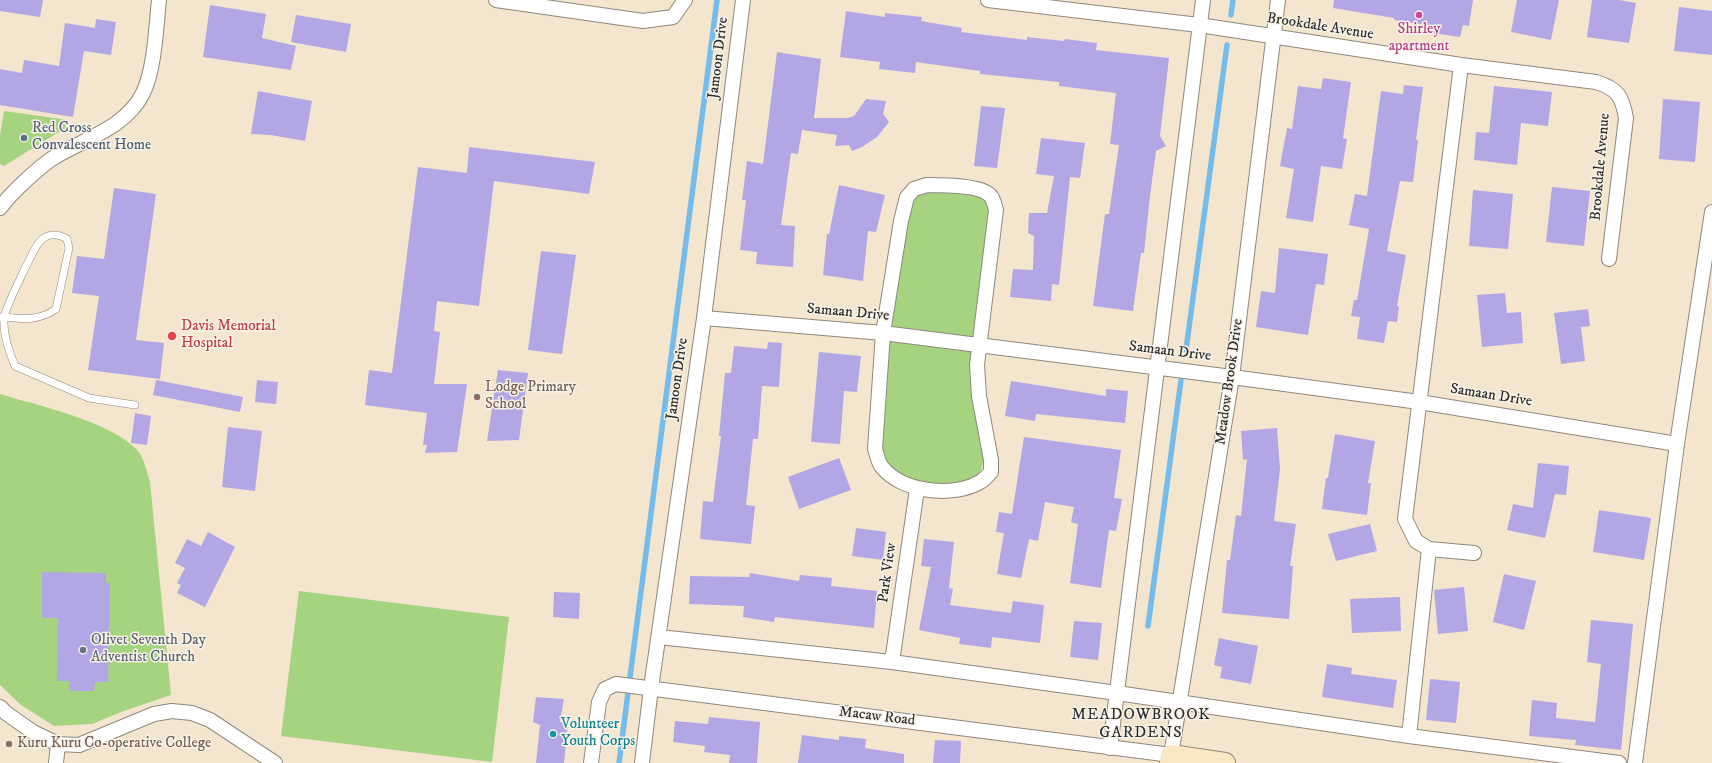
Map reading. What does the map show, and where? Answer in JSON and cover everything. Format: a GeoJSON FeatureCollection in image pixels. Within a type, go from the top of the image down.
{"type":"FeatureCollection","features":[{"type":"Feature","properties":{"kind":"street"},"geometry":{"type":"LineString","coordinates":[[1,205],[19,187],[52,159],[117,123],[131,111],[143,92],[151,66],[159,0]]}},
{"type":"Feature","properties":{"kind":"street"},"geometry":{"type":"LineString","coordinates":[[496,0],[642,21],[673,17],[685,0]]}},
{"type":"Feature","properties":{"kind":"street","name":"Jamoon Drive"},"geometry":{"type":"LineString","coordinates":[[642,763],[644,687],[659,637],[704,318],[743,0]]}},
{"type":"Feature","properties":{"kind":"street","name":"Brookdale Avenue"},"geometry":{"type":"LineString","coordinates":[[988,0],[1199,25],[1461,66],[1596,82],[1616,91],[1621,98],[1626,118],[1609,259]]}},
{"type":"Feature","properties":{"kind":"street"},"geometry":{"type":"LineString","coordinates":[[1110,748],[1203,0]]}},
{"type":"Feature","properties":{"kind":"street","name":"Meadow Brook Drive"},"geometry":{"type":"LineString","coordinates":[[1170,759],[1232,377],[1278,0]]}},
{"type":"Feature","properties":{"kind":"street"},"geometry":{"type":"LineString","coordinates":[[1461,66],[1405,519],[1416,541],[1429,549],[1474,553]]}},
{"type":"Feature","properties":{"kind":"street"},"geometry":{"type":"LineString","coordinates":[[927,185],[972,188],[987,192],[993,199],[996,210],[980,345],[977,365],[979,396],[991,460],[991,472],[981,482],[959,489],[934,491],[917,489],[899,481],[881,466],[875,449],[883,333],[901,221],[907,197],[914,189],[927,185]]}},
{"type":"Feature","properties":{"kind":"street"},"geometry":{"type":"LineString","coordinates":[[1635,763],[1677,444],[1712,212]]}},
{"type":"Feature","properties":{"kind":"street","name":"Samaan Drive"},"geometry":{"type":"LineString","coordinates":[[704,318],[883,333],[1232,377],[1419,402],[1677,444]]}},
{"type":"Feature","properties":{"kind":"street","name":"Park View"},"geometry":{"type":"LineString","coordinates":[[892,662],[917,489]]}},
{"type":"Feature","properties":{"kind":"street"},"geometry":{"type":"LineString","coordinates":[[1409,736],[1429,549]]}},
{"type":"Feature","properties":{"kind":"street"},"geometry":{"type":"LineString","coordinates":[[659,637],[892,662],[1409,736],[1619,763]]}},
{"type":"Feature","properties":{"kind":"street","name":"Macaw Road"},"geometry":{"type":"LineString","coordinates":[[592,763],[599,702],[605,689],[616,684],[1110,748],[1170,759],[1226,763]]}},
{"type":"Feature","properties":{"kind":"street"},"geometry":{"type":"LineString","coordinates":[[0,707],[33,732],[58,744],[79,745],[154,714],[172,711],[192,713],[210,720],[275,763]]}},
{"type":"Feature","properties":{"kind":"street"},"geometry":{"type":"LineString","coordinates":[[56,763],[58,744]]}},
{"type":"Feature","properties":{"kind":"lane"},"geometry":{"type":"LineString","coordinates":[[2,317],[29,319],[46,316],[56,309],[69,248],[67,239],[60,235],[50,235],[41,240],[19,280],[2,317],[7,346],[15,366],[89,398],[135,405]]}},
{"type":"Feature","properties":{"kind":"green space"},"geometry":{"type":"Polygon","coordinates":[[[4,111],[68,120],[67,127],[4,166],[0,164],[0,135],[4,111]]]}},
{"type":"Feature","properties":{"kind":"green space"},"geometry":{"type":"Polygon","coordinates":[[[924,191],[970,192],[986,199],[991,211],[975,338],[890,326],[911,201],[924,191]]]}},
{"type":"Feature","properties":{"kind":"green space"},"geometry":{"type":"Polygon","coordinates":[[[890,340],[973,351],[984,454],[981,470],[979,475],[976,477],[950,485],[932,485],[904,478],[891,467],[883,456],[880,447],[890,340]]]}},
{"type":"Feature","properties":{"kind":"green space"},"geometry":{"type":"Polygon","coordinates":[[[0,394],[54,409],[93,423],[126,440],[140,454],[150,482],[171,695],[121,712],[92,724],[54,726],[21,705],[0,685],[0,394]]]}},
{"type":"Feature","properties":{"kind":"green space"},"geometry":{"type":"Polygon","coordinates":[[[299,591],[509,617],[492,762],[281,736],[299,591]]]}},
{"type":"Feature","properties":{"kind":"building"},"geometry":{"type":"Polygon","coordinates":[[[0,0],[43,0],[40,17],[0,11],[0,0]]]}},
{"type":"Feature","properties":{"kind":"building"},"geometry":{"type":"Polygon","coordinates":[[[1334,0],[1473,0],[1469,26],[1463,25],[1460,37],[1432,33],[1433,26],[1333,8],[1334,0]]]}},
{"type":"Feature","properties":{"kind":"building"},"geometry":{"type":"Polygon","coordinates":[[[1517,0],[1559,0],[1551,40],[1511,32],[1517,0]]]}},
{"type":"Feature","properties":{"kind":"building"},"geometry":{"type":"Polygon","coordinates":[[[1592,0],[1619,0],[1636,3],[1629,43],[1587,37],[1592,0]]]}},
{"type":"Feature","properties":{"kind":"building"},"geometry":{"type":"Polygon","coordinates":[[[210,5],[266,14],[262,38],[296,46],[291,70],[203,57],[210,5]]]}},
{"type":"Feature","properties":{"kind":"building"},"geometry":{"type":"Polygon","coordinates":[[[1679,7],[1712,11],[1712,55],[1674,51],[1679,7]]]}},
{"type":"Feature","properties":{"kind":"building"},"geometry":{"type":"Polygon","coordinates":[[[846,11],[885,17],[885,13],[922,17],[921,21],[962,28],[961,32],[1027,40],[1027,37],[1064,41],[1065,39],[1097,43],[1096,50],[1169,58],[1160,136],[1166,146],[1156,151],[1144,253],[1141,253],[1133,311],[1093,306],[1105,214],[1109,214],[1119,145],[1110,144],[1116,93],[1059,86],[1059,82],[980,74],[980,71],[916,62],[915,73],[879,69],[880,62],[840,57],[846,11]]]}},
{"type":"Feature","properties":{"kind":"building"},"geometry":{"type":"Polygon","coordinates":[[[296,15],[351,24],[346,52],[291,42],[296,15]]]}},
{"type":"Feature","properties":{"kind":"building"},"geometry":{"type":"Polygon","coordinates":[[[96,19],[116,22],[111,55],[84,51],[73,117],[0,105],[0,69],[22,73],[24,60],[59,66],[65,23],[95,28],[96,19]]]}},
{"type":"Feature","properties":{"kind":"building"},"geometry":{"type":"Polygon","coordinates":[[[777,52],[821,59],[814,118],[848,118],[854,116],[866,99],[886,101],[883,114],[889,122],[877,137],[862,147],[852,151],[849,145],[835,146],[837,135],[802,130],[798,154],[791,153],[781,225],[795,226],[793,267],[756,264],[757,252],[740,250],[746,200],[742,200],[747,161],[763,164],[777,52]]]}},
{"type":"Feature","properties":{"kind":"building"},"geometry":{"type":"Polygon","coordinates":[[[1323,78],[1351,82],[1343,138],[1347,139],[1342,169],[1321,166],[1313,222],[1286,218],[1294,169],[1280,166],[1287,128],[1292,129],[1298,86],[1321,89],[1323,78]]]}},
{"type":"Feature","properties":{"kind":"building"},"geometry":{"type":"Polygon","coordinates":[[[1404,85],[1423,87],[1416,140],[1418,140],[1413,182],[1400,181],[1387,251],[1406,255],[1397,306],[1399,307],[1397,322],[1388,321],[1384,343],[1357,339],[1360,317],[1351,316],[1354,300],[1357,300],[1369,229],[1349,225],[1355,194],[1367,196],[1381,91],[1403,94],[1404,85]]]}},
{"type":"Feature","properties":{"kind":"building"},"geometry":{"type":"Polygon","coordinates":[[[1494,86],[1552,92],[1548,126],[1521,123],[1517,165],[1474,160],[1476,132],[1489,133],[1494,86]]]}},
{"type":"Feature","properties":{"kind":"building"},"geometry":{"type":"Polygon","coordinates":[[[258,91],[312,101],[305,141],[271,135],[251,134],[258,91]]]}},
{"type":"Feature","properties":{"kind":"building"},"geometry":{"type":"Polygon","coordinates":[[[1663,99],[1700,102],[1695,162],[1659,159],[1663,99]]]}},
{"type":"Feature","properties":{"kind":"building"},"geometry":{"type":"Polygon","coordinates":[[[981,106],[1005,108],[997,168],[974,166],[981,106]]]}},
{"type":"Feature","properties":{"kind":"building"},"geometry":{"type":"Polygon","coordinates":[[[1041,138],[1085,143],[1080,178],[1070,177],[1059,285],[1052,284],[1051,301],[1010,297],[1013,269],[1033,270],[1034,236],[1028,233],[1029,213],[1047,213],[1054,176],[1036,174],[1041,138]]]}},
{"type":"Feature","properties":{"kind":"building"},"geometry":{"type":"Polygon","coordinates":[[[469,147],[595,162],[589,194],[494,181],[479,306],[437,301],[434,331],[440,332],[434,384],[467,384],[457,452],[425,453],[427,445],[423,445],[427,413],[365,405],[369,370],[392,373],[418,167],[467,173],[469,147]]]}},
{"type":"Feature","properties":{"kind":"building"},"geometry":{"type":"Polygon","coordinates":[[[839,185],[885,195],[876,232],[868,231],[863,281],[823,275],[827,234],[829,234],[839,185]]]}},
{"type":"Feature","properties":{"kind":"building"},"geometry":{"type":"Polygon","coordinates":[[[1552,187],[1590,191],[1584,246],[1546,242],[1552,187]]]}},
{"type":"Feature","properties":{"kind":"building"},"geometry":{"type":"Polygon","coordinates":[[[114,188],[156,194],[136,340],[164,343],[160,379],[88,370],[99,296],[72,293],[77,256],[104,259],[114,188]]]}},
{"type":"Feature","properties":{"kind":"building"},"geometry":{"type":"Polygon","coordinates":[[[1473,190],[1513,194],[1508,249],[1469,246],[1473,190]]]}},
{"type":"Feature","properties":{"kind":"building"},"geometry":{"type":"Polygon","coordinates":[[[1279,248],[1328,254],[1324,285],[1316,284],[1308,335],[1256,327],[1261,291],[1275,293],[1279,248]]]}},
{"type":"Feature","properties":{"kind":"building"},"geometry":{"type":"Polygon","coordinates":[[[541,251],[576,255],[562,354],[528,350],[541,251]]]}},
{"type":"Feature","properties":{"kind":"building"},"geometry":{"type":"Polygon","coordinates":[[[1505,293],[1507,313],[1521,312],[1523,343],[1482,347],[1477,295],[1505,293]]]}},
{"type":"Feature","properties":{"kind":"building"},"geometry":{"type":"Polygon","coordinates":[[[1588,309],[1590,326],[1581,327],[1585,361],[1561,364],[1554,313],[1588,309]]]}},
{"type":"Feature","properties":{"kind":"building"},"geometry":{"type":"Polygon","coordinates":[[[768,342],[782,343],[779,387],[762,386],[758,439],[753,439],[746,505],[755,506],[751,544],[700,539],[703,501],[713,502],[721,436],[719,436],[725,373],[731,373],[734,346],[767,349],[768,342]]]}},
{"type":"Feature","properties":{"kind":"building"},"geometry":{"type":"Polygon","coordinates":[[[819,352],[861,356],[857,392],[844,391],[840,444],[811,442],[819,352]]]}},
{"type":"Feature","properties":{"kind":"building"},"geometry":{"type":"Polygon","coordinates":[[[498,370],[528,373],[519,440],[487,441],[498,370]]]}},
{"type":"Feature","properties":{"kind":"building"},"geometry":{"type":"Polygon","coordinates":[[[156,380],[243,397],[240,412],[153,395],[156,380]]]}},
{"type":"Feature","properties":{"kind":"building"},"geometry":{"type":"Polygon","coordinates":[[[257,380],[278,382],[276,404],[255,402],[257,380]]]}},
{"type":"Feature","properties":{"kind":"building"},"geometry":{"type":"Polygon","coordinates":[[[1011,381],[1106,396],[1106,389],[1128,391],[1125,423],[1036,414],[1035,421],[1005,416],[1011,381]]]}},
{"type":"Feature","properties":{"kind":"building"},"geometry":{"type":"Polygon","coordinates":[[[135,413],[151,416],[147,445],[131,443],[135,413]]]}},
{"type":"Feature","properties":{"kind":"building"},"geometry":{"type":"Polygon","coordinates":[[[228,427],[262,431],[255,491],[222,487],[228,427]]]}},
{"type":"Feature","properties":{"kind":"building"},"geometry":{"type":"Polygon","coordinates":[[[1277,428],[1280,469],[1274,521],[1296,524],[1290,566],[1293,566],[1289,619],[1222,613],[1227,560],[1230,560],[1236,515],[1241,516],[1247,459],[1243,460],[1241,431],[1277,428]]]}},
{"type":"Feature","properties":{"kind":"building"},"geometry":{"type":"Polygon","coordinates":[[[1335,434],[1375,441],[1368,483],[1371,483],[1367,515],[1322,509],[1326,478],[1328,478],[1335,434]]]}},
{"type":"Feature","properties":{"kind":"building"},"geometry":{"type":"Polygon","coordinates":[[[1024,437],[1121,450],[1114,498],[1122,499],[1116,531],[1109,530],[1101,588],[1070,583],[1078,524],[1071,522],[1074,507],[1045,502],[1038,541],[1029,539],[1021,578],[997,574],[1004,533],[996,532],[999,512],[1012,514],[1024,437]]]}},
{"type":"Feature","properties":{"kind":"building"},"geometry":{"type":"Polygon","coordinates":[[[839,458],[851,490],[799,509],[788,477],[839,458]]]}},
{"type":"Feature","properties":{"kind":"building"},"geometry":{"type":"Polygon","coordinates":[[[1538,463],[1569,466],[1566,495],[1555,494],[1545,538],[1507,530],[1513,504],[1533,508],[1538,463]]]}},
{"type":"Feature","properties":{"kind":"building"},"geometry":{"type":"Polygon","coordinates":[[[1599,510],[1651,518],[1644,560],[1593,552],[1599,510]]]}},
{"type":"Feature","properties":{"kind":"building"},"geometry":{"type":"Polygon","coordinates":[[[1370,524],[1377,551],[1336,561],[1328,534],[1370,524]]]}},
{"type":"Feature","properties":{"kind":"building"},"geometry":{"type":"Polygon","coordinates":[[[856,528],[886,532],[883,560],[852,556],[856,528]]]}},
{"type":"Feature","properties":{"kind":"building"},"geometry":{"type":"Polygon","coordinates":[[[208,532],[235,547],[205,607],[177,593],[181,585],[177,583],[185,568],[175,563],[187,539],[201,546],[208,532]]]}},
{"type":"Feature","properties":{"kind":"building"},"geometry":{"type":"Polygon","coordinates":[[[924,539],[954,542],[949,588],[953,589],[950,605],[1011,613],[1013,601],[1044,605],[1040,643],[992,637],[991,648],[959,644],[960,638],[919,630],[931,567],[921,566],[924,539]]]}},
{"type":"Feature","properties":{"kind":"building","name":"Olivet Seventh Day Adventist Church"},"geometry":{"type":"Polygon","coordinates":[[[42,572],[106,573],[106,583],[110,583],[108,682],[95,682],[94,691],[69,691],[69,681],[57,681],[58,618],[42,618],[42,572]]]}},
{"type":"Feature","properties":{"kind":"building"},"geometry":{"type":"Polygon","coordinates":[[[750,573],[799,581],[800,575],[832,578],[831,586],[877,591],[874,628],[775,617],[774,622],[743,617],[744,606],[689,604],[690,576],[749,577],[750,573]]]}},
{"type":"Feature","properties":{"kind":"building"},"geometry":{"type":"Polygon","coordinates":[[[1504,574],[1536,581],[1524,630],[1493,622],[1504,574]]]}},
{"type":"Feature","properties":{"kind":"building"},"geometry":{"type":"Polygon","coordinates":[[[1464,587],[1468,631],[1438,634],[1434,590],[1464,587]]]}},
{"type":"Feature","properties":{"kind":"building"},"geometry":{"type":"Polygon","coordinates":[[[554,592],[580,593],[579,619],[553,617],[554,592]]]}},
{"type":"Feature","properties":{"kind":"building"},"geometry":{"type":"Polygon","coordinates":[[[1400,597],[1401,631],[1352,633],[1350,599],[1400,597]]]}},
{"type":"Feature","properties":{"kind":"building"},"geometry":{"type":"Polygon","coordinates":[[[1591,620],[1633,624],[1621,750],[1575,745],[1576,740],[1529,736],[1532,700],[1557,703],[1556,718],[1595,722],[1601,664],[1587,662],[1591,620]]]}},
{"type":"Feature","properties":{"kind":"building"},"geometry":{"type":"Polygon","coordinates":[[[1074,621],[1102,623],[1098,660],[1070,657],[1074,621]]]}},
{"type":"Feature","properties":{"kind":"building"},"geometry":{"type":"Polygon","coordinates":[[[1219,638],[1258,646],[1251,684],[1220,678],[1222,667],[1214,665],[1219,638]]]}},
{"type":"Feature","properties":{"kind":"building"},"geometry":{"type":"Polygon","coordinates":[[[1327,664],[1352,668],[1351,674],[1397,680],[1393,708],[1322,697],[1327,664]]]}},
{"type":"Feature","properties":{"kind":"building"},"geometry":{"type":"Polygon","coordinates":[[[1430,679],[1460,682],[1456,723],[1426,720],[1430,679]]]}},
{"type":"Feature","properties":{"kind":"building","name":"Volunteer Youth Corps"},"geometry":{"type":"Polygon","coordinates":[[[536,697],[564,699],[560,722],[568,722],[564,763],[536,763],[540,725],[533,722],[536,697]]]}},
{"type":"Feature","properties":{"kind":"building"},"geometry":{"type":"Polygon","coordinates":[[[709,717],[760,722],[757,763],[729,763],[730,755],[704,752],[705,746],[673,742],[675,721],[708,724],[709,717]]]}},
{"type":"Feature","properties":{"kind":"building"},"geometry":{"type":"Polygon","coordinates":[[[802,735],[839,740],[839,736],[866,739],[865,748],[904,754],[904,763],[798,763],[802,735]]]}},
{"type":"Feature","properties":{"kind":"building"},"geometry":{"type":"Polygon","coordinates":[[[935,740],[961,741],[960,763],[933,763],[935,740]]]}},
{"type":"Feature","properties":{"kind":"waterway"},"geometry":{"type":"LineString","coordinates":[[619,763],[717,0]]}},
{"type":"Feature","properties":{"kind":"waterway"},"geometry":{"type":"LineString","coordinates":[[1231,15],[1233,0]]}},
{"type":"Feature","properties":{"kind":"waterway"},"geometry":{"type":"LineString","coordinates":[[1186,350],[1227,45]]}},
{"type":"Feature","properties":{"kind":"waterway"},"geometry":{"type":"LineString","coordinates":[[1148,626],[1181,380]]}},
{"type":"Feature","properties":{"kind":"place","name":"Shirley apartment"},"geometry":{"type":"Point","coordinates":[1419,15]}},
{"type":"Feature","properties":{"kind":"place","name":"Red Cross Convalescent Home"},"geometry":{"type":"Point","coordinates":[24,138]}},
{"type":"Feature","properties":{"kind":"place","name":"Davis Memorial Hospital"},"geometry":{"type":"Point","coordinates":[172,336]}},
{"type":"Feature","properties":{"kind":"place","name":"Lodge Primary School"},"geometry":{"type":"Point","coordinates":[477,397]}},
{"type":"Feature","properties":{"kind":"place","name":"Olivet Seventh Day Adventist Church"},"geometry":{"type":"Point","coordinates":[83,650]}},
{"type":"Feature","properties":{"kind":"place","name":"Volunteer Youth Corps"},"geometry":{"type":"Point","coordinates":[553,734]}},
{"type":"Feature","properties":{"kind":"place","name":"Kuru Kuru Co-operative College"},"geometry":{"type":"Point","coordinates":[9,744]}},
{"type":"Feature","properties":{"kind":"district","name":"MEADOWBROOK GARDENS"},"geometry":{"type":"Point","coordinates":[1141,725]}}]}
